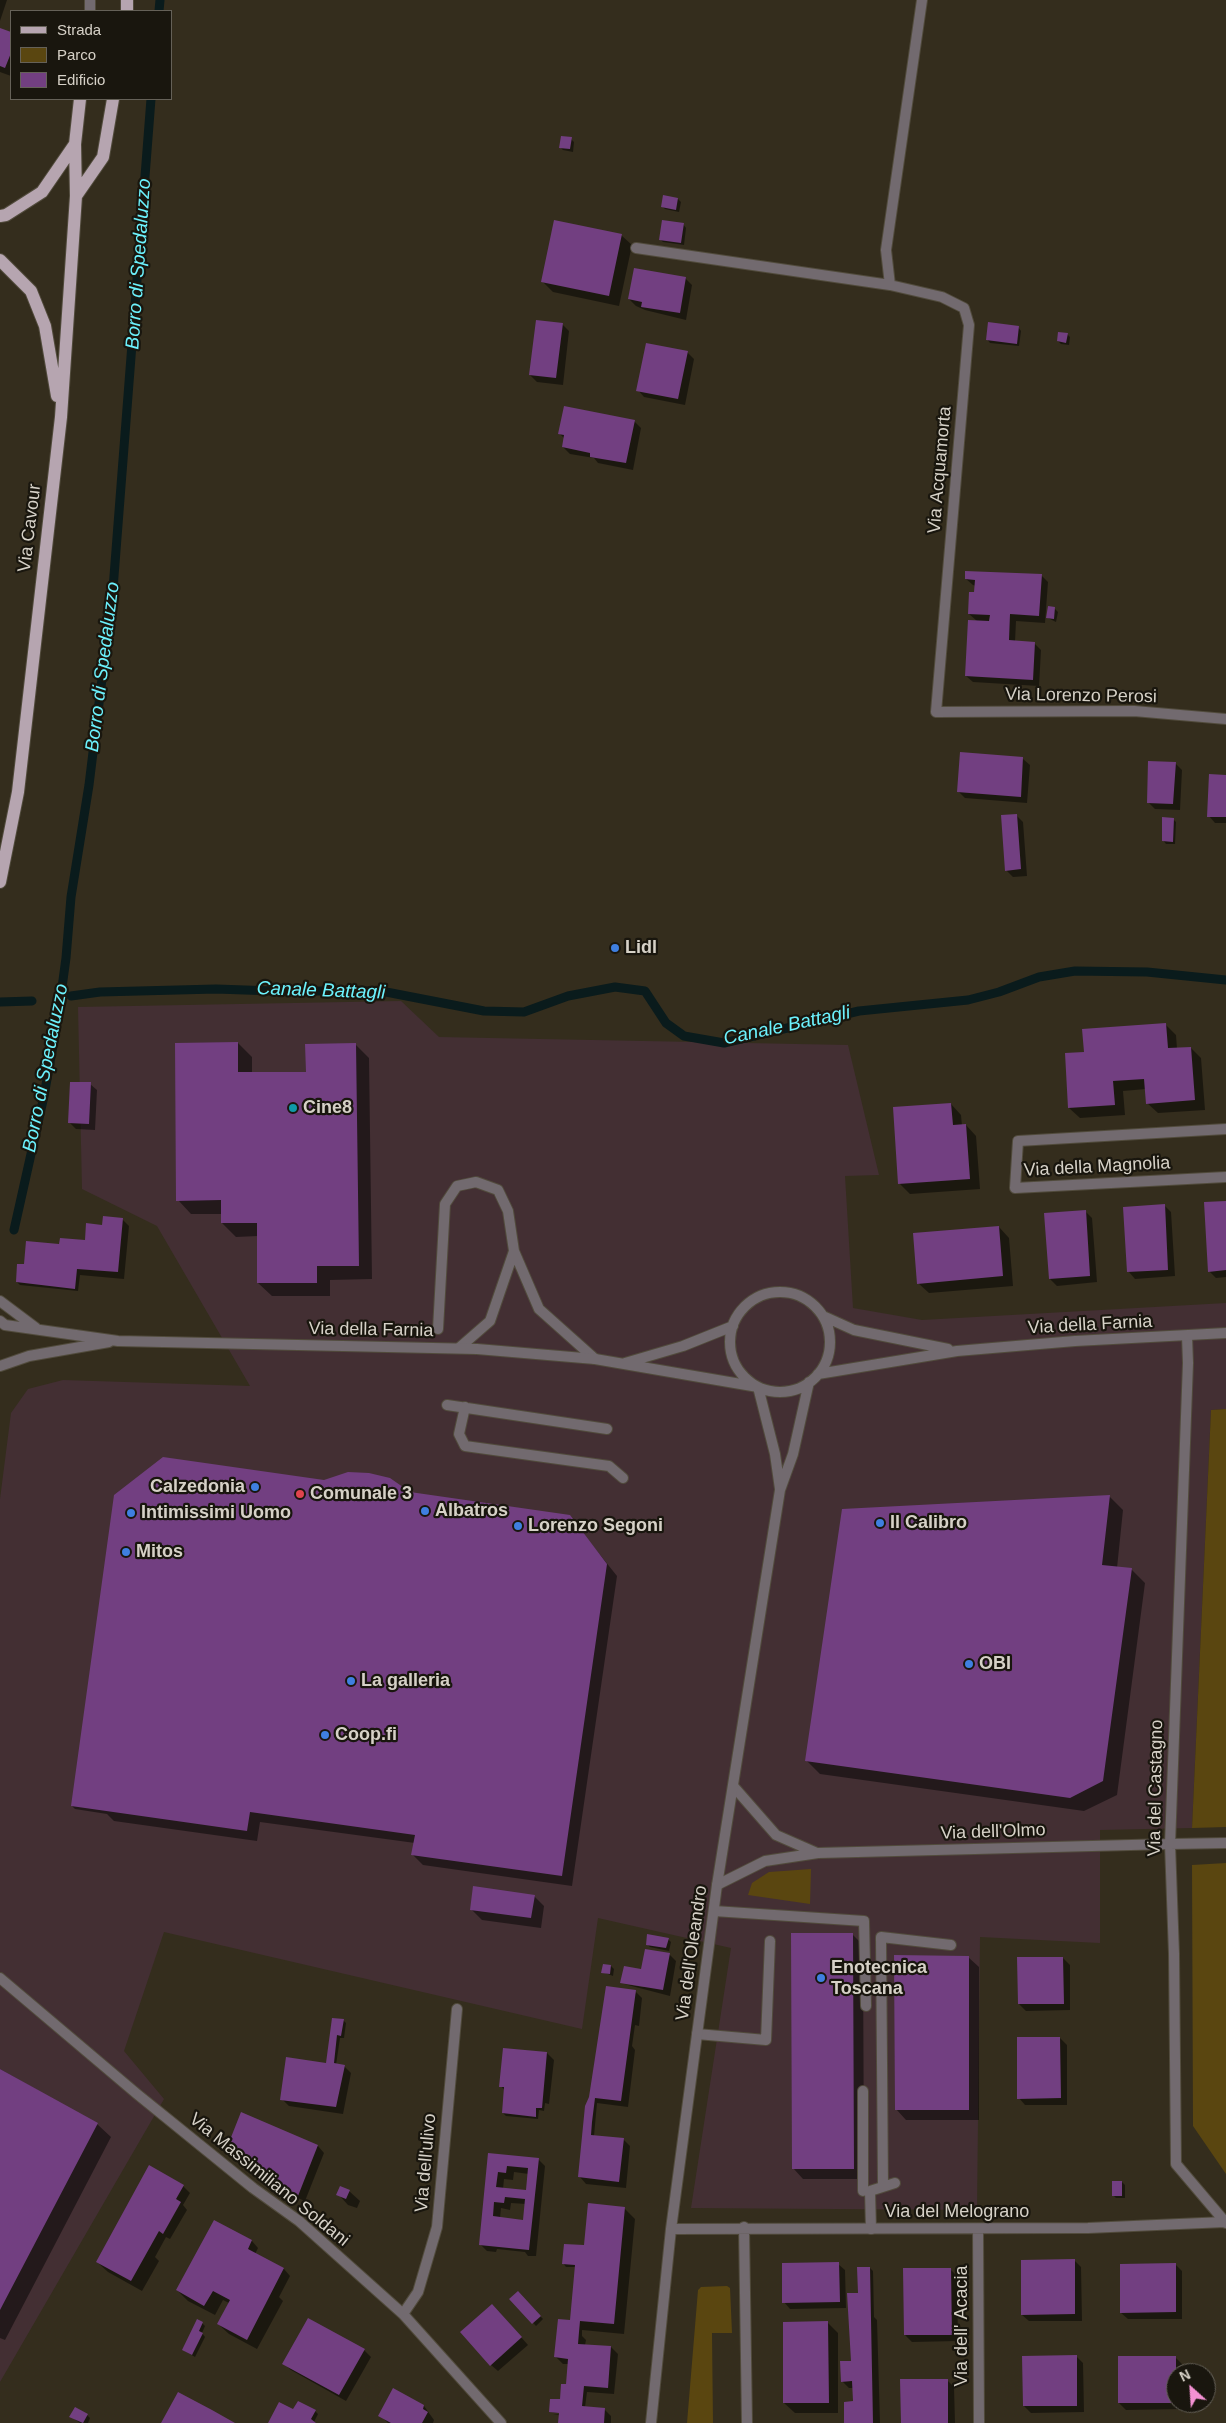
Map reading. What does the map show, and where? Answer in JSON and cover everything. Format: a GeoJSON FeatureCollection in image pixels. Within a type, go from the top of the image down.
{"type":"FeatureCollection","features":[{"type":"Feature","properties":{"kind":"main road","name":"Via Cavour"},"geometry":{"type":"LineString","coordinates":[[0,882],[18,792],[61,417],[76,196],[75,144],[80,100]]}},
{"type":"Feature","properties":{"kind":"main road"},"geometry":{"type":"LineString","coordinates":[[76,196],[103,158],[113,100]]}},
{"type":"Feature","properties":{"kind":"main road"},"geometry":{"type":"LineString","coordinates":[[0,216],[6,216],[42,192],[75,144]]}},
{"type":"Feature","properties":{"kind":"main road"},"geometry":{"type":"LineString","coordinates":[[0,260],[31,291],[45,326],[61,417]]}},
{"type":"Feature","properties":{"kind":"street"},"geometry":{"type":"LineString","coordinates":[[890,286],[886,250],[922,0]]}},
{"type":"Feature","properties":{"kind":"street","name":"Via Acquamorta"},"geometry":{"type":"LineString","coordinates":[[636,248],[890,286],[950,301],[964,308],[969,324],[936,712]]}},
{"type":"Feature","properties":{"kind":"street","name":"Via Lorenzo Perosi"},"geometry":{"type":"LineString","coordinates":[[936,712],[1134,711],[1226,719]]}},
{"type":"Feature","properties":{"kind":"street","name":"Via della Magnolia"},"geometry":{"type":"LineString","coordinates":[[1226,1129],[1018,1141],[1015,1188],[1226,1177]]}},
{"type":"Feature","properties":{"kind":"street"},"geometry":{"type":"LineString","coordinates":[[438,1329],[445,1204],[457,1186],[476,1182],[498,1190],[508,1211],[514,1251],[539,1309],[595,1359]]}},
{"type":"Feature","properties":{"kind":"street"},"geometry":{"type":"LineString","coordinates":[[459,1348],[490,1320],[514,1251]]}},
{"type":"Feature","properties":{"kind":"street","name":"Via della Farnia"},"geometry":{"type":"LineString","coordinates":[[0,1321],[5,1325],[37,1328],[118,1341],[459,1348],[595,1359],[784,1392],[798,1389],[818,1374],[826,1361],[830,1346],[829,1330],[823,1316],[815,1305],[803,1297],[790,1292],[762,1295],[749,1302],[739,1313],[733,1326],[730,1340],[732,1354],[737,1368],[746,1379],[758,1387]]}},
{"type":"Feature","properties":{"kind":"street","name":"Via della Farnia"},"geometry":{"type":"LineString","coordinates":[[0,1301],[37,1328]]}},
{"type":"Feature","properties":{"kind":"street","name":"Via della Farnia"},"geometry":{"type":"LineString","coordinates":[[823,1316],[854,1330],[957,1351]]}},
{"type":"Feature","properties":{"kind":"street","name":"Via della Farnia"},"geometry":{"type":"LineString","coordinates":[[622,1364],[684,1346],[733,1326]]}},
{"type":"Feature","properties":{"kind":"street","name":"Via della Farnia"},"geometry":{"type":"LineString","coordinates":[[818,1374],[957,1351],[1075,1340],[1226,1333]]}},
{"type":"Feature","properties":{"kind":"street","name":"Via del Castagno"},"geometry":{"type":"LineString","coordinates":[[1187,1336],[1188,1363],[1170,1844],[1174,1954],[1176,2164],[1225,2223]]}},
{"type":"Feature","properties":{"kind":"street","name":"Via della Farnia"},"geometry":{"type":"LineString","coordinates":[[0,1366],[29,1356],[118,1341]]}},
{"type":"Feature","properties":{"kind":"street","name":"Via dell'Oleandro"},"geometry":{"type":"LineString","coordinates":[[651,2423],[671,2229],[717,1885],[780,1490],[794,1454],[809,1382]]}},
{"type":"Feature","properties":{"kind":"street","name":"Via dell'Oleandro"},"geometry":{"type":"LineString","coordinates":[[758,1387],[775,1454],[780,1490]]}},
{"type":"Feature","properties":{"kind":"street"},"geometry":{"type":"LineString","coordinates":[[446,1405],[607,1429]]}},
{"type":"Feature","properties":{"kind":"street"},"geometry":{"type":"LineString","coordinates":[[465,1407],[459,1434],[465,1446],[609,1466],[623,1478]]}},
{"type":"Feature","properties":{"kind":"street"},"geometry":{"type":"LineString","coordinates":[[734,1787],[776,1835],[818,1853]]}},
{"type":"Feature","properties":{"kind":"street","name":"Via dell'Olmo"},"geometry":{"type":"LineString","coordinates":[[818,1853],[1226,1843]]}},
{"type":"Feature","properties":{"kind":"street"},"geometry":{"type":"LineString","coordinates":[[717,1885],[765,1861],[818,1853]]}},
{"type":"Feature","properties":{"kind":"street"},"geometry":{"type":"LineString","coordinates":[[714,1911],[864,1921],[866,2006]]}},
{"type":"Feature","properties":{"kind":"street"},"geometry":{"type":"LineString","coordinates":[[884,2187],[881,1937],[951,1945]]}},
{"type":"Feature","properties":{"kind":"street"},"geometry":{"type":"LineString","coordinates":[[697,2034],[766,2040],[770,1941]]}},
{"type":"Feature","properties":{"kind":"street","name":"Via Massimiliano Soldani"},"geometry":{"type":"LineString","coordinates":[[0,1978],[136,2094],[252,2188],[299,2221],[403,2314],[501,2423]]}},
{"type":"Feature","properties":{"kind":"street","name":"Via dell'ulivo"},"geometry":{"type":"LineString","coordinates":[[403,2314],[418,2292],[437,2227],[457,2010]]}},
{"type":"Feature","properties":{"kind":"street"},"geometry":{"type":"LineString","coordinates":[[863,2092],[863,2191],[871,2229]]}},
{"type":"Feature","properties":{"kind":"street"},"geometry":{"type":"LineString","coordinates":[[863,2191],[895,2183]]}},
{"type":"Feature","properties":{"kind":"street","name":"Via del Melograno"},"geometry":{"type":"LineString","coordinates":[[671,2229],[978,2230],[1225,2223]]}},
{"type":"Feature","properties":{"kind":"street"},"geometry":{"type":"LineString","coordinates":[[744,2228],[747,2423]]}},
{"type":"Feature","properties":{"kind":"street","name":"Via dell' Acacia"},"geometry":{"type":"LineString","coordinates":[[978,2230],[979,2423]]}},
{"type":"Feature","properties":{"kind":"shaded area"},"geometry":{"type":"Polygon","coordinates":[[[401,1001],[439,1037],[848,1045],[879,1175],[845,1176],[853,1308],[922,1320],[1226,1303],[1226,1409],[1211,1410],[1192,1828],[1100,1830],[1100,1943],[980,1937],[977,2210],[691,2208],[731,1948],[598,1918],[582,2029],[164,1932],[124,2051],[164,2099],[0,2382],[0,1499],[11,1413],[28,1389],[63,1380],[250,1386],[157,1226],[82,1189],[78,1007],[401,1001]]]}},
{"type":"Feature","properties":{"kind":"green space"},"geometry":{"type":"Polygon","coordinates":[[[1226,1409],[1226,1827],[1192,1828],[1211,1410],[1226,1409]]]}},
{"type":"Feature","properties":{"kind":"green space"},"geometry":{"type":"Polygon","coordinates":[[[1226,1863],[1226,2174],[1193,2126],[1192,1865],[1226,1863]]]}},
{"type":"Feature","properties":{"kind":"green space"},"geometry":{"type":"Polygon","coordinates":[[[811,1869],[810,1904],[748,1895],[752,1883],[769,1872],[811,1869]]]}},
{"type":"Feature","properties":{"kind":"green space"},"geometry":{"type":"Polygon","coordinates":[[[727,2286],[730,2288],[732,2333],[712,2333],[713,2423],[687,2423],[698,2290],[701,2287],[727,2286]]]}},
{"type":"Feature","properties":{"kind":"building"},"geometry":{"type":"Polygon","coordinates":[[[0,28],[10,32],[10,56],[5,68],[0,66],[0,28]]]}},
{"type":"Feature","properties":{"kind":"building"},"geometry":{"type":"Polygon","coordinates":[[[561,136],[572,137],[570,149],[559,148],[561,136]]]}},
{"type":"Feature","properties":{"kind":"building"},"geometry":{"type":"Polygon","coordinates":[[[663,195],[678,198],[676,210],[661,207],[663,195]]]}},
{"type":"Feature","properties":{"kind":"building"},"geometry":{"type":"Polygon","coordinates":[[[554,220],[622,234],[609,296],[541,282],[554,220]]]}},
{"type":"Feature","properties":{"kind":"building"},"geometry":{"type":"Polygon","coordinates":[[[662,220],[684,223],[681,243],[659,240],[662,220]]]}},
{"type":"Feature","properties":{"kind":"building"},"geometry":{"type":"Polygon","coordinates":[[[634,268],[686,277],[680,313],[641,307],[642,302],[628,299],[634,268]]]}},
{"type":"Feature","properties":{"kind":"building"},"geometry":{"type":"Polygon","coordinates":[[[536,320],[563,323],[556,378],[529,375],[536,320]]]}},
{"type":"Feature","properties":{"kind":"building"},"geometry":{"type":"Polygon","coordinates":[[[988,322],[1019,326],[1017,344],[986,340],[988,322]]]}},
{"type":"Feature","properties":{"kind":"building"},"geometry":{"type":"Polygon","coordinates":[[[1058,332],[1068,333],[1066,343],[1057,341],[1058,332]]]}},
{"type":"Feature","properties":{"kind":"building"},"geometry":{"type":"Polygon","coordinates":[[[646,343],[688,351],[678,399],[636,391],[646,343]]]}},
{"type":"Feature","properties":{"kind":"building"},"geometry":{"type":"Polygon","coordinates":[[[564,406],[635,420],[626,463],[590,457],[590,453],[562,447],[564,435],[558,434],[564,406]]]}},
{"type":"Feature","properties":{"kind":"building"},"geometry":{"type":"Polygon","coordinates":[[[965,571],[1042,574],[1039,616],[1010,614],[1009,640],[1035,642],[1033,680],[965,676],[968,620],[989,621],[990,615],[968,614],[969,592],[974,592],[975,580],[965,579],[965,571]]]}},
{"type":"Feature","properties":{"kind":"building"},"geometry":{"type":"Polygon","coordinates":[[[1048,606],[1055,607],[1054,619],[1046,618],[1048,606]]]}},
{"type":"Feature","properties":{"kind":"building"},"geometry":{"type":"Polygon","coordinates":[[[960,752],[1023,757],[1021,797],[957,792],[960,752]]]}},
{"type":"Feature","properties":{"kind":"building"},"geometry":{"type":"Polygon","coordinates":[[[1148,761],[1176,762],[1173,804],[1147,803],[1148,761]]]}},
{"type":"Feature","properties":{"kind":"building"},"geometry":{"type":"Polygon","coordinates":[[[1209,774],[1226,775],[1226,817],[1207,817],[1209,774]]]}},
{"type":"Feature","properties":{"kind":"building"},"geometry":{"type":"Polygon","coordinates":[[[1017,814],[1021,869],[1005,871],[1001,815],[1017,814]]]}},
{"type":"Feature","properties":{"kind":"building"},"geometry":{"type":"Polygon","coordinates":[[[1162,817],[1174,818],[1173,842],[1162,841],[1162,817]]]}},
{"type":"Feature","properties":{"kind":"building"},"geometry":{"type":"Polygon","coordinates":[[[1166,1023],[1168,1048],[1191,1047],[1195,1100],[1146,1104],[1144,1079],[1113,1081],[1115,1105],[1068,1108],[1065,1053],[1084,1052],[1082,1029],[1166,1023]]]}},
{"type":"Feature","properties":{"kind":"building"},"geometry":{"type":"Polygon","coordinates":[[[238,1042],[238,1072],[306,1072],[305,1044],[356,1043],[359,1266],[317,1266],[317,1283],[257,1283],[257,1223],[221,1223],[221,1200],[176,1201],[175,1043],[238,1042]]]}},
{"type":"Feature","properties":{"kind":"building"},"geometry":{"type":"Polygon","coordinates":[[[70,1082],[91,1082],[89,1124],[68,1123],[70,1082]]]}},
{"type":"Feature","properties":{"kind":"building"},"geometry":{"type":"Polygon","coordinates":[[[951,1103],[953,1125],[966,1124],[970,1179],[898,1184],[893,1107],[951,1103]]]}},
{"type":"Feature","properties":{"kind":"building"},"geometry":{"type":"Polygon","coordinates":[[[1226,1201],[1226,1270],[1208,1272],[1204,1202],[1226,1201]]]}},
{"type":"Feature","properties":{"kind":"building"},"geometry":{"type":"Polygon","coordinates":[[[1165,1204],[1168,1270],[1127,1272],[1123,1207],[1165,1204]]]}},
{"type":"Feature","properties":{"kind":"building"},"geometry":{"type":"Polygon","coordinates":[[[1086,1210],[1090,1276],[1049,1279],[1044,1213],[1086,1210]]]}},
{"type":"Feature","properties":{"kind":"building"},"geometry":{"type":"Polygon","coordinates":[[[103,1216],[123,1218],[118,1272],[77,1269],[75,1289],[16,1282],[17,1264],[24,1264],[26,1241],[59,1244],[60,1238],[85,1240],[86,1223],[102,1225],[103,1216]]]}},
{"type":"Feature","properties":{"kind":"building"},"geometry":{"type":"Polygon","coordinates":[[[999,1226],[1003,1276],[917,1284],[913,1233],[999,1226]]]}},
{"type":"Feature","properties":{"kind":"building"},"geometry":{"type":"Polygon","coordinates":[[[163,1457],[324,1480],[348,1472],[369,1473],[390,1478],[410,1492],[570,1515],[607,1564],[562,1876],[411,1855],[415,1835],[250,1812],[247,1831],[71,1806],[114,1495],[163,1457]]]}},
{"type":"Feature","properties":{"kind":"building","name":"OBI"},"geometry":{"type":"Polygon","coordinates":[[[1110,1495],[1102,1565],[1132,1568],[1103,1781],[1070,1798],[805,1761],[842,1509],[1110,1495]]]}},
{"type":"Feature","properties":{"kind":"building"},"geometry":{"type":"Polygon","coordinates":[[[473,1886],[535,1895],[531,1918],[470,1910],[473,1886]]]}},
{"type":"Feature","properties":{"kind":"building"},"geometry":{"type":"Polygon","coordinates":[[[791,1933],[853,1933],[854,2169],[792,2169],[791,1933]]]}},
{"type":"Feature","properties":{"kind":"building"},"geometry":{"type":"Polygon","coordinates":[[[647,1934],[669,1938],[666,1948],[646,1945],[647,1934]]]}},
{"type":"Feature","properties":{"kind":"building"},"geometry":{"type":"Polygon","coordinates":[[[645,1949],[670,1953],[663,1990],[620,1983],[624,1966],[641,1969],[645,1949]]]}},
{"type":"Feature","properties":{"kind":"building"},"geometry":{"type":"Polygon","coordinates":[[[894,1955],[969,1956],[969,2110],[895,2110],[894,1955]]]}},
{"type":"Feature","properties":{"kind":"building"},"geometry":{"type":"Polygon","coordinates":[[[1017,1957],[1063,1957],[1064,2004],[1018,2004],[1017,1957]]]}},
{"type":"Feature","properties":{"kind":"building"},"geometry":{"type":"Polygon","coordinates":[[[603,1964],[611,1965],[610,1974],[601,1973],[603,1964]]]}},
{"type":"Feature","properties":{"kind":"building"},"geometry":{"type":"Polygon","coordinates":[[[606,1986],[636,1990],[621,2101],[595,2098],[592,2122],[591,2135],[624,2138],[619,2182],[578,2177],[585,2106],[589,2097],[606,1986]]]}},
{"type":"Feature","properties":{"kind":"building"},"geometry":{"type":"Polygon","coordinates":[[[332,2018],[344,2019],[341,2036],[337,2035],[334,2063],[345,2065],[336,2107],[280,2100],[286,2057],[326,2063],[332,2018]]]}},
{"type":"Feature","properties":{"kind":"building"},"geometry":{"type":"Polygon","coordinates":[[[1017,2037],[1060,2037],[1061,2098],[1017,2099],[1017,2037]]]}},
{"type":"Feature","properties":{"kind":"building"},"geometry":{"type":"Polygon","coordinates":[[[503,2048],[547,2052],[542,2108],[536,2108],[536,2117],[502,2113],[504,2087],[499,2087],[503,2048]]]}},
{"type":"Feature","properties":{"kind":"building"},"geometry":{"type":"Polygon","coordinates":[[[0,2069],[98,2123],[0,2310],[0,2069]]]}},
{"type":"Feature","properties":{"kind":"building"},"geometry":{"type":"Polygon","coordinates":[[[241,2112],[318,2145],[298,2196],[266,2181],[226,2150],[241,2112]]]}},
{"type":"Feature","properties":{"kind":"building"},"geometry":{"type":"Polygon","coordinates":[[[488,2153],[539,2158],[529,2250],[479,2245],[488,2153]],[[507,2166],[506,2173],[498,2172],[496,2187],[526,2190],[528,2168],[507,2166]],[[505,2197],[504,2203],[494,2202],[493,2216],[523,2220],[525,2199],[505,2197]]]}},
{"type":"Feature","properties":{"kind":"building"},"geometry":{"type":"Polygon","coordinates":[[[149,2165],[184,2185],[176,2199],[181,2202],[163,2234],[159,2231],[131,2281],[96,2262],[149,2165]]]}},
{"type":"Feature","properties":{"kind":"building"},"geometry":{"type":"Polygon","coordinates":[[[1112,2181],[1122,2181],[1122,2196],[1112,2196],[1112,2181]]]}},
{"type":"Feature","properties":{"kind":"building"},"geometry":{"type":"Polygon","coordinates":[[[340,2186],[350,2190],[346,2199],[336,2195],[340,2186]]]}},
{"type":"Feature","properties":{"kind":"building"},"geometry":{"type":"Polygon","coordinates":[[[588,2203],[625,2207],[614,2324],[580,2321],[578,2344],[611,2346],[608,2388],[584,2386],[582,2406],[605,2408],[604,2423],[558,2423],[559,2413],[549,2412],[550,2399],[560,2399],[561,2384],[566,2384],[568,2359],[554,2357],[558,2319],[570,2320],[575,2265],[562,2264],[564,2244],[584,2245],[588,2203]]]}},
{"type":"Feature","properties":{"kind":"building"},"geometry":{"type":"Polygon","coordinates":[[[214,2220],[252,2240],[248,2249],[284,2268],[247,2340],[217,2324],[230,2300],[213,2291],[204,2306],[176,2290],[214,2220]]]}},
{"type":"Feature","properties":{"kind":"building"},"geometry":{"type":"Polygon","coordinates":[[[1075,2259],[1075,2314],[1021,2315],[1021,2260],[1075,2259]]]}},
{"type":"Feature","properties":{"kind":"building"},"geometry":{"type":"Polygon","coordinates":[[[839,2262],[840,2302],[782,2303],[782,2263],[839,2262]]]}},
{"type":"Feature","properties":{"kind":"building"},"geometry":{"type":"Polygon","coordinates":[[[1176,2263],[1176,2312],[1120,2313],[1120,2264],[1176,2263]]]}},
{"type":"Feature","properties":{"kind":"building"},"geometry":{"type":"Polygon","coordinates":[[[857,2267],[870,2267],[873,2423],[844,2423],[844,2402],[853,2401],[852,2381],[841,2382],[840,2361],[851,2361],[847,2293],[858,2293],[857,2267]]]}},
{"type":"Feature","properties":{"kind":"building"},"geometry":{"type":"Polygon","coordinates":[[[903,2268],[951,2268],[952,2335],[904,2335],[903,2268]]]}},
{"type":"Feature","properties":{"kind":"building"},"geometry":{"type":"Polygon","coordinates":[[[518,2291],[541,2316],[532,2324],[509,2299],[518,2291]]]}},
{"type":"Feature","properties":{"kind":"building"},"geometry":{"type":"Polygon","coordinates":[[[492,2304],[522,2337],[490,2366],[460,2332],[492,2304]]]}},
{"type":"Feature","properties":{"kind":"building"},"geometry":{"type":"Polygon","coordinates":[[[308,2318],[365,2349],[339,2395],[282,2364],[308,2318]]]}},
{"type":"Feature","properties":{"kind":"building"},"geometry":{"type":"Polygon","coordinates":[[[197,2319],[203,2322],[199,2331],[203,2333],[192,2355],[182,2350],[197,2319]]]}},
{"type":"Feature","properties":{"kind":"building"},"geometry":{"type":"Polygon","coordinates":[[[828,2321],[829,2403],[783,2403],[783,2322],[828,2321]]]}},
{"type":"Feature","properties":{"kind":"building"},"geometry":{"type":"Polygon","coordinates":[[[1077,2355],[1077,2406],[1023,2406],[1022,2356],[1077,2355]]]}},
{"type":"Feature","properties":{"kind":"building"},"geometry":{"type":"Polygon","coordinates":[[[1118,2356],[1176,2356],[1176,2363],[1166,2363],[1166,2403],[1118,2403],[1118,2356]]]}},
{"type":"Feature","properties":{"kind":"building"},"geometry":{"type":"Polygon","coordinates":[[[900,2379],[948,2379],[948,2423],[901,2423],[900,2379]]]}},
{"type":"Feature","properties":{"kind":"building"},"geometry":{"type":"Polygon","coordinates":[[[393,2388],[424,2405],[423,2409],[428,2412],[422,2423],[391,2423],[378,2416],[393,2388]]]}},
{"type":"Feature","properties":{"kind":"building"},"geometry":{"type":"Polygon","coordinates":[[[178,2392],[212,2410],[235,2423],[161,2423],[178,2392]]]}},
{"type":"Feature","properties":{"kind":"building"},"geometry":{"type":"Polygon","coordinates":[[[298,2401],[316,2410],[311,2419],[316,2423],[268,2423],[279,2402],[293,2409],[298,2401]]]}},
{"type":"Feature","properties":{"kind":"building"},"geometry":{"type":"Polygon","coordinates":[[[75,2407],[88,2414],[83,2423],[69,2417],[75,2407]]]}},
{"type":"Feature","properties":{"kind":"waterway","name":"Borro di Spedaluzzo"},"geometry":{"type":"LineString","coordinates":[[159,10],[160,0]]}},
{"type":"Feature","properties":{"kind":"waterway","name":"Borro di Spedaluzzo"},"geometry":{"type":"LineString","coordinates":[[14,1230],[44,1096],[58,1017],[66,958],[71,897],[89,785],[113,589],[151,100]]}},
{"type":"Feature","properties":{"kind":"waterway","name":"Canale Battagli"},"geometry":{"type":"LineString","coordinates":[[71,996],[100,992],[216,989],[381,991],[484,1011],[524,1012],[568,996],[615,987],[645,991],[666,1023],[684,1036],[724,1043],[859,1011],[968,1000],[999,992],[1039,977],[1075,971],[1147,972],[1226,980]]}},
{"type":"Feature","properties":{"kind":"waterway","name":"Canale Battagli"},"geometry":{"type":"LineString","coordinates":[[0,1002],[32,1001]]}},
{"type":"Feature","properties":{"kind":"place","name":"Lidl"},"geometry":{"type":"Point","coordinates":[615,948]}},
{"type":"Feature","properties":{"kind":"place","name":"Cine8"},"geometry":{"type":"Point","coordinates":[293,1108]}},
{"type":"Feature","properties":{"kind":"place","name":"Calzedonia"},"geometry":{"type":"Point","coordinates":[255,1487]}},
{"type":"Feature","properties":{"kind":"place","name":"Comunale 3"},"geometry":{"type":"Point","coordinates":[300,1494]}},
{"type":"Feature","properties":{"kind":"place","name":"Albatros"},"geometry":{"type":"Point","coordinates":[425,1511]}},
{"type":"Feature","properties":{"kind":"place","name":"Intimissimi Uomo"},"geometry":{"type":"Point","coordinates":[131,1513]}},
{"type":"Feature","properties":{"kind":"place","name":"Il Calibro"},"geometry":{"type":"Point","coordinates":[880,1523]}},
{"type":"Feature","properties":{"kind":"place","name":"Lorenzo Segoni"},"geometry":{"type":"Point","coordinates":[518,1526]}},
{"type":"Feature","properties":{"kind":"place","name":"Mitos"},"geometry":{"type":"Point","coordinates":[126,1552]}},
{"type":"Feature","properties":{"kind":"place","name":"OBI"},"geometry":{"type":"Point","coordinates":[969,1664]}},
{"type":"Feature","properties":{"kind":"place","name":"La galleria"},"geometry":{"type":"Point","coordinates":[351,1681]}},
{"type":"Feature","properties":{"kind":"place","name":"Coop.fi"},"geometry":{"type":"Point","coordinates":[325,1735]}},
{"type":"Feature","properties":{"kind":"place","name":"Enotecnica Toscana"},"geometry":{"type":"Point","coordinates":[821,1978]}}]}
